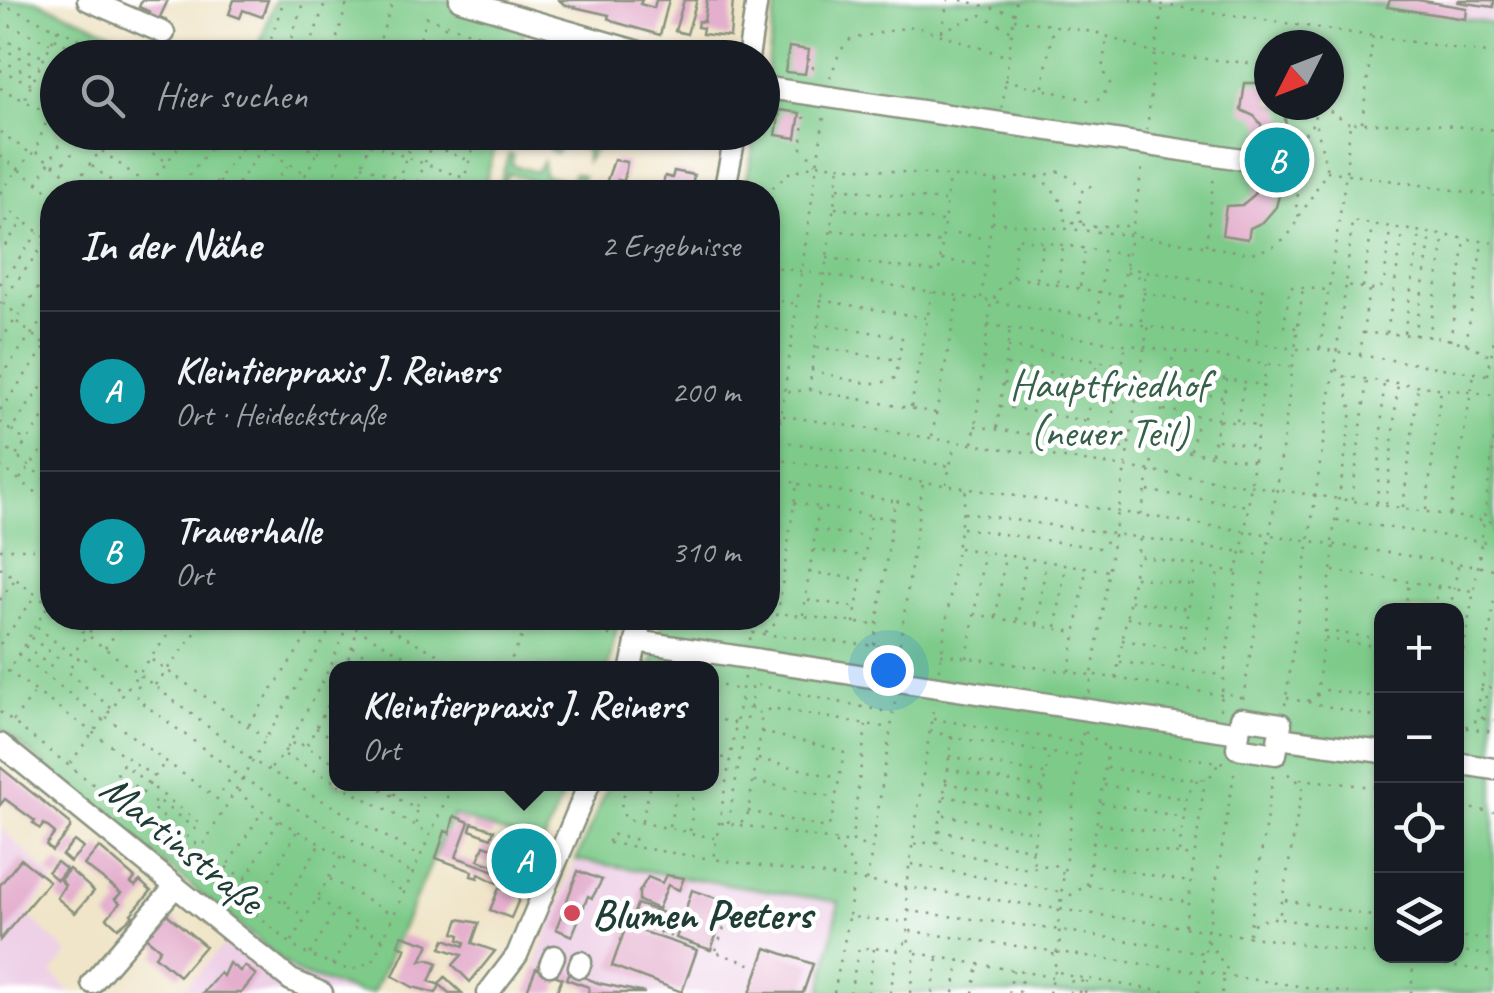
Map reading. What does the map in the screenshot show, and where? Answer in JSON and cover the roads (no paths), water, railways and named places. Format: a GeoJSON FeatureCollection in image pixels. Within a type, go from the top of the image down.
{"type":"FeatureCollection","features":[{"type":"Feature","properties":{"kind":"street"},"geometry":{"type":"LineString","coordinates":[[88,0],[164,34]]}},
{"type":"Feature","properties":{"kind":"street"},"geometry":{"type":"LineString","coordinates":[[460,0],[489,4],[603,40]]}},
{"type":"Feature","properties":{"kind":"street"},"geometry":{"type":"LineString","coordinates":[[751,40],[757,0]]}},
{"type":"Feature","properties":{"kind":"street"},"geometry":{"type":"LineString","coordinates":[[780,90],[1242,160]]}},
{"type":"Feature","properties":{"kind":"street"},"geometry":{"type":"LineString","coordinates":[[726,180],[732,150]]}},
{"type":"Feature","properties":{"kind":"street"},"geometry":{"type":"LineString","coordinates":[[632,661],[638,630]]}},
{"type":"Feature","properties":{"kind":"street"},"geometry":{"type":"LineString","coordinates":[[636,641],[936,688],[1085,720],[1236,716],[1280,731],[1374,750]]}},
{"type":"Feature","properties":{"kind":"street"},"geometry":{"type":"LineString","coordinates":[[1236,716],[1237,748],[1276,754],[1280,731]]}},
{"type":"Feature","properties":{"kind":"street","name":"Martinstraße"},"geometry":{"type":"LineString","coordinates":[[0,744],[291,980],[322,993]]}},
{"type":"Feature","properties":{"kind":"street"},"geometry":{"type":"LineString","coordinates":[[1464,764],[1494,769]]}},
{"type":"Feature","properties":{"kind":"street"},"geometry":{"type":"LineString","coordinates":[[488,993],[517,955],[586,791]]}},
{"type":"Feature","properties":{"kind":"street"},"geometry":{"type":"LineString","coordinates":[[92,983],[176,887]]}},
{"type":"Feature","properties":{"kind":"place","name":"Trauerhalle"},"geometry":{"type":"Point","coordinates":[1277,160]}},
{"type":"Feature","properties":{"kind":"place","name":"Kleintierpraxis J. Reiners"},"geometry":{"type":"Point","coordinates":[524,861]}},
{"type":"Feature","properties":{"kind":"place","name":"Blumen Peeters"},"geometry":{"type":"Point","coordinates":[572,913]}},
{"type":"Feature","properties":{"kind":"park label","name":"Hauptfriedhof (neuer Teil)"},"geometry":{"type":"Point","coordinates":[1109,407]}}]}
